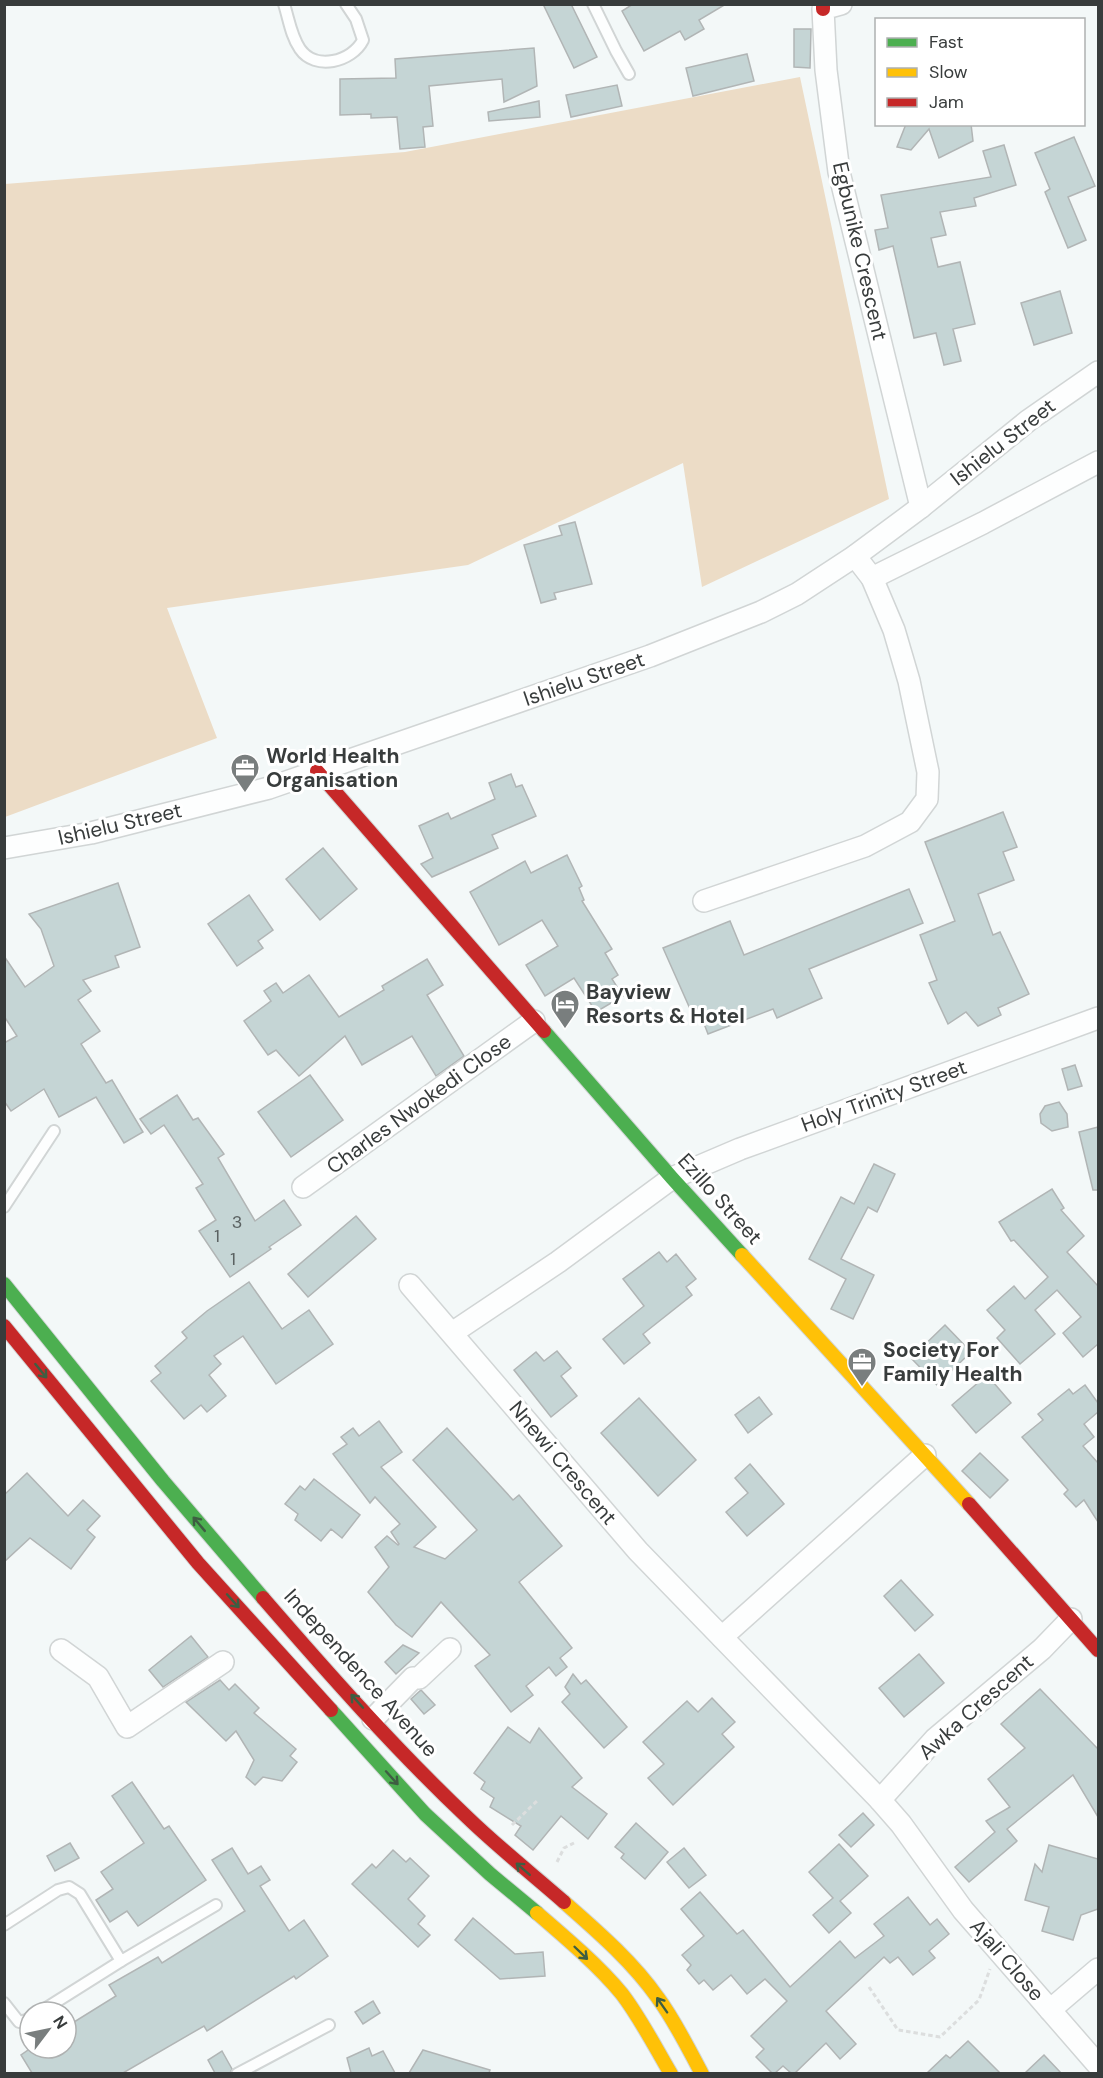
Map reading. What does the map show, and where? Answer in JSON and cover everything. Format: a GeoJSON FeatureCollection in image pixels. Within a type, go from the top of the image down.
{"type":"FeatureCollection","features":[{"type":"Feature","properties":{"kind":"main road","name":"Ezillo Street"},"geometry":{"type":"LineString","coordinates":[[317,771],[672,1178],[925,1455],[1098,1650]]}},
{"type":"Feature","properties":{"kind":"main road","name":"Independence Avenue"},"geometry":{"type":"LineString","coordinates":[[4,1284],[219,1547],[373,1719],[445,1796],[498,1847],[623,1957],[652,1989],[679,2028],[702,2073]]}},
{"type":"Feature","properties":{"kind":"main road"},"geometry":{"type":"LineString","coordinates":[[4,1326],[198,1563],[425,1814],[489,1875],[565,1937],[620,1992],[637,2015],[671,2073]]}},
{"type":"Feature","properties":{"kind":"main road"},"geometry":{"type":"LineString","coordinates":[[198,1563],[219,1547]]}},
{"type":"Feature","properties":{"kind":"main road"},"geometry":{"type":"LineString","coordinates":[[425,1814],[445,1796]]}},
{"type":"Feature","properties":{"kind":"main road"},"geometry":{"type":"LineString","coordinates":[[565,1937],[583,1920]]}},
{"type":"Feature","properties":{"kind":"main road"},"geometry":{"type":"LineString","coordinates":[[655,2044],[679,2028]]}},
{"type":"Feature","properties":{"kind":"street","name":"Egbunike Crescent"},"geometry":{"type":"LineString","coordinates":[[829,6],[826,70],[839,172],[921,507]]}},
{"type":"Feature","properties":{"kind":"street","name":"Ishielu Street"},"geometry":{"type":"LineString","coordinates":[[4,848],[91,833],[269,788],[477,717],[710,633],[761,612],[797,594],[855,556],[921,507],[1029,420],[1098,372]]}},
{"type":"Feature","properties":{"kind":"street"},"geometry":{"type":"LineString","coordinates":[[872,578],[1098,462]]}},
{"type":"Feature","properties":{"kind":"street"},"geometry":{"type":"LineString","coordinates":[[704,901],[865,846],[910,822],[927,799],[928,772],[909,681],[894,630],[872,578],[855,556]]}},
{"type":"Feature","properties":{"kind":"street","name":"Holy Trinity Street"},"geometry":{"type":"LineString","coordinates":[[453,1333],[558,1262],[672,1178],[740,1149],[1098,1018]]}},
{"type":"Feature","properties":{"kind":"street","name":"Charles Nwokedi Close"},"geometry":{"type":"LineString","coordinates":[[303,1187],[534,1021]]}},
{"type":"Feature","properties":{"kind":"street","name":"Nnewi Crescent"},"geometry":{"type":"LineString","coordinates":[[410,1285],[638,1551],[880,1800]]}},
{"type":"Feature","properties":{"kind":"street"},"geometry":{"type":"LineString","coordinates":[[722,1637],[925,1455]]}},
{"type":"Feature","properties":{"kind":"street","name":"Awka Crescent"},"geometry":{"type":"LineString","coordinates":[[880,1800],[935,1739],[1042,1649],[1071,1619]]}},
{"type":"Feature","properties":{"kind":"street"},"geometry":{"type":"LineString","coordinates":[[373,1719],[399,1690],[413,1678],[419,1678],[450,1649]]}},
{"type":"Feature","properties":{"kind":"street"},"geometry":{"type":"LineString","coordinates":[[61,1650],[98,1677],[127,1727],[223,1662]]}},
{"type":"Feature","properties":{"kind":"street","name":"Ajali Close"},"geometry":{"type":"LineString","coordinates":[[880,1800],[901,1824],[963,1910],[1098,2065]]}},
{"type":"Feature","properties":{"kind":"street"},"geometry":{"type":"LineString","coordinates":[[1050,2010],[1098,1969]]}},
{"type":"Feature","properties":{"kind":"lane"},"geometry":{"type":"LineString","coordinates":[[284,4],[293,37],[302,52],[320,61],[336,61],[359,48],[363,40],[356,20],[346,4]]}},
{"type":"Feature","properties":{"kind":"lane"},"geometry":{"type":"LineString","coordinates":[[593,4],[610,42],[629,74]]}},
{"type":"Feature","properties":{"kind":"lane"},"geometry":{"type":"LineString","coordinates":[[4,1207],[54,1131]]}},
{"type":"Feature","properties":{"kind":"lane"},"geometry":{"type":"LineString","coordinates":[[4,1925],[58,1890],[69,1887],[80,1894],[121,1961]]}},
{"type":"Feature","properties":{"kind":"lane"},"geometry":{"type":"LineString","coordinates":[[59,2000],[216,1905]]}},
{"type":"Feature","properties":{"kind":"lane"},"geometry":{"type":"LineString","coordinates":[[4,2003],[18,2021]]}},
{"type":"Feature","properties":{"kind":"lane"},"geometry":{"type":"LineString","coordinates":[[237,2073],[329,2025]]}},
{"type":"Feature","properties":{"kind":"path"},"geometry":{"type":"LineString","coordinates":[[498,1847],[514,1822],[539,1799]]}},
{"type":"Feature","properties":{"kind":"path"},"geometry":{"type":"LineString","coordinates":[[869,1987],[898,2030],[940,2037],[979,2000],[997,1948]]}},
{"type":"Feature","properties":{"kind":"shaded area"},"geometry":{"type":"Polygon","coordinates":[[[800,77],[889,499],[702,587],[683,463],[468,565],[167,608],[217,738],[5,817],[5,184],[405,152],[800,77]]]}},
{"type":"Feature","properties":{"kind":"building"},"geometry":{"type":"Polygon","coordinates":[[[543,4],[571,4],[597,57],[574,68],[543,4]]]}},
{"type":"Feature","properties":{"kind":"building"},"geometry":{"type":"Polygon","coordinates":[[[633,4],[726,4],[699,20],[704,29],[685,40],[680,31],[644,51],[622,11],[633,4]]]}},
{"type":"Feature","properties":{"kind":"building"},"geometry":{"type":"Polygon","coordinates":[[[794,29],[811,29],[810,68],[794,67],[794,29]]]}},
{"type":"Feature","properties":{"kind":"building"},"geometry":{"type":"Polygon","coordinates":[[[534,48],[537,86],[504,102],[502,79],[429,86],[433,126],[423,127],[425,147],[400,149],[397,117],[371,118],[371,114],[340,115],[340,79],[396,78],[395,59],[534,48]]]}},
{"type":"Feature","properties":{"kind":"building"},"geometry":{"type":"Polygon","coordinates":[[[747,54],[754,81],[693,96],[686,68],[747,54]]]}},
{"type":"Feature","properties":{"kind":"building"},"geometry":{"type":"Polygon","coordinates":[[[617,85],[622,106],[571,117],[566,95],[617,85]]]}},
{"type":"Feature","properties":{"kind":"building"},"geometry":{"type":"Polygon","coordinates":[[[539,101],[540,117],[489,121],[488,112],[539,101]]]}},
{"type":"Feature","properties":{"kind":"building"},"geometry":{"type":"Polygon","coordinates":[[[905,126],[971,126],[973,141],[939,158],[929,129],[911,150],[897,147],[905,126]]]}},
{"type":"Feature","properties":{"kind":"building"},"geometry":{"type":"Polygon","coordinates":[[[1074,137],[1095,186],[1068,197],[1086,240],[1068,248],[1045,192],[1050,189],[1035,153],[1074,137]]]}},
{"type":"Feature","properties":{"kind":"building"},"geometry":{"type":"Polygon","coordinates":[[[1004,145],[1016,185],[974,198],[976,206],[940,212],[946,235],[931,238],[938,267],[960,262],[975,324],[953,329],[961,361],[944,365],[936,333],[914,338],[893,246],[879,250],[875,230],[888,228],[881,195],[991,177],[983,151],[1004,145]]]}},
{"type":"Feature","properties":{"kind":"building"},"geometry":{"type":"Polygon","coordinates":[[[1060,291],[1072,333],[1034,345],[1021,303],[1060,291]]]}},
{"type":"Feature","properties":{"kind":"building"},"geometry":{"type":"Polygon","coordinates":[[[575,522],[592,584],[554,593],[556,599],[541,603],[524,545],[562,535],[559,526],[575,522]]]}},
{"type":"Feature","properties":{"kind":"building"},"geometry":{"type":"Polygon","coordinates":[[[511,774],[516,787],[522,785],[536,816],[492,835],[498,848],[432,877],[421,864],[433,858],[419,826],[448,813],[451,819],[495,799],[489,783],[511,774]]]}},
{"type":"Feature","properties":{"kind":"building"},"geometry":{"type":"Polygon","coordinates":[[[1003,812],[1017,847],[1003,852],[1014,880],[978,894],[993,935],[1000,932],[1029,994],[998,1008],[1001,1015],[978,1026],[966,1012],[948,1024],[929,983],[937,980],[920,935],[955,921],[925,842],[1003,812]]]}},
{"type":"Feature","properties":{"kind":"building"},"geometry":{"type":"Polygon","coordinates":[[[323,848],[357,889],[320,920],[286,879],[323,848]]]}},
{"type":"Feature","properties":{"kind":"building"},"geometry":{"type":"Polygon","coordinates":[[[567,855],[582,886],[579,888],[584,900],[582,901],[612,949],[605,953],[618,975],[612,979],[623,996],[596,1012],[574,978],[545,996],[526,965],[558,946],[542,920],[499,945],[470,892],[525,861],[531,873],[567,855]]]}},
{"type":"Feature","properties":{"kind":"building"},"geometry":{"type":"Polygon","coordinates":[[[118,883],[140,947],[115,956],[119,967],[83,980],[91,991],[78,1000],[100,1031],[81,1044],[106,1083],[112,1080],[143,1132],[124,1143],[96,1097],[59,1117],[44,1089],[11,1111],[4,1101],[4,1043],[17,1036],[4,1016],[4,956],[25,987],[54,966],[41,929],[29,914],[118,883]]]}},
{"type":"Feature","properties":{"kind":"building"},"geometry":{"type":"Polygon","coordinates":[[[909,889],[923,923],[809,969],[822,998],[777,1018],[773,1009],[708,1034],[698,1008],[691,1011],[663,948],[730,921],[744,955],[909,889]]]}},
{"type":"Feature","properties":{"kind":"building"},"geometry":{"type":"Polygon","coordinates":[[[249,895],[273,930],[258,941],[263,948],[237,966],[208,924],[249,895]]]}},
{"type":"Feature","properties":{"kind":"building"},"geometry":{"type":"Polygon","coordinates":[[[427,959],[443,985],[427,995],[464,1056],[436,1076],[412,1036],[362,1065],[345,1036],[299,1076],[276,1050],[268,1055],[244,1021],[271,1001],[264,991],[276,983],[283,993],[309,975],[339,1017],[384,990],[382,986],[427,959]]]}},
{"type":"Feature","properties":{"kind":"building"},"geometry":{"type":"Polygon","coordinates":[[[1075,1065],[1082,1086],[1068,1090],[1062,1069],[1075,1065]]]}},
{"type":"Feature","properties":{"kind":"building"},"geometry":{"type":"Polygon","coordinates":[[[310,1075],[343,1120],[291,1157],[258,1112],[310,1075]]]}},
{"type":"Feature","properties":{"kind":"building"},"geometry":{"type":"Polygon","coordinates":[[[177,1095],[193,1120],[198,1118],[224,1154],[218,1158],[255,1221],[284,1200],[301,1225],[230,1277],[199,1231],[216,1220],[196,1188],[203,1184],[164,1125],[151,1134],[140,1119],[177,1095]]]}},
{"type":"Feature","properties":{"kind":"building"},"geometry":{"type":"Polygon","coordinates":[[[1059,1102],[1067,1114],[1068,1127],[1052,1131],[1041,1123],[1040,1114],[1045,1106],[1059,1102]]]}},
{"type":"Feature","properties":{"kind":"building"},"geometry":{"type":"Polygon","coordinates":[[[1098,1127],[1098,1190],[1093,1190],[1079,1132],[1098,1127]]]}},
{"type":"Feature","properties":{"kind":"building"},"geometry":{"type":"Polygon","coordinates":[[[874,1164],[895,1174],[877,1212],[868,1207],[841,1259],[874,1275],[853,1319],[831,1309],[846,1279],[809,1259],[841,1197],[854,1204],[874,1164]]]}},
{"type":"Feature","properties":{"kind":"building"},"geometry":{"type":"Polygon","coordinates":[[[1052,1189],[1064,1208],[1061,1210],[1084,1236],[1067,1252],[1098,1286],[1098,1344],[1083,1357],[1063,1333],[1081,1317],[1057,1290],[1035,1310],[1055,1334],[1020,1364],[997,1338],[1005,1330],[987,1310],[1014,1286],[1025,1299],[1048,1277],[1014,1240],[1011,1241],[999,1222],[1052,1189]]]}},
{"type":"Feature","properties":{"kind":"building"},"geometry":{"type":"Polygon","coordinates":[[[356,1216],[376,1239],[308,1297],[288,1274],[356,1216]]]}},
{"type":"Feature","properties":{"kind":"building"},"geometry":{"type":"Polygon","coordinates":[[[659,1252],[667,1262],[676,1254],[696,1279],[686,1287],[692,1295],[643,1334],[650,1343],[624,1364],[603,1339],[644,1306],[623,1279],[659,1252]]]}},
{"type":"Feature","properties":{"kind":"building"},"geometry":{"type":"Polygon","coordinates":[[[249,1282],[282,1329],[309,1310],[333,1344],[276,1384],[243,1336],[214,1356],[221,1364],[209,1375],[226,1396],[207,1412],[201,1405],[184,1419],[151,1381],[161,1373],[155,1366],[187,1338],[182,1332],[207,1311],[249,1282]]]}},
{"type":"Feature","properties":{"kind":"building"},"geometry":{"type":"Polygon","coordinates":[[[945,1325],[971,1352],[937,1385],[911,1358],[945,1325]]]}},
{"type":"Feature","properties":{"kind":"building"},"geometry":{"type":"Polygon","coordinates":[[[557,1351],[571,1368],[561,1376],[577,1396],[551,1417],[514,1370],[536,1352],[544,1361],[557,1351]]]}},
{"type":"Feature","properties":{"kind":"building"},"geometry":{"type":"Polygon","coordinates":[[[987,1375],[1011,1403],[976,1433],[952,1405],[987,1375]]]}},
{"type":"Feature","properties":{"kind":"building"},"geometry":{"type":"Polygon","coordinates":[[[1085,1385],[1098,1403],[1098,1412],[1084,1424],[1094,1437],[1083,1446],[1098,1463],[1098,1522],[1084,1500],[1076,1507],[1064,1494],[1068,1490],[1022,1437],[1043,1420],[1038,1414],[1069,1389],[1073,1394],[1085,1385]]]}},
{"type":"Feature","properties":{"kind":"building"},"geometry":{"type":"Polygon","coordinates":[[[759,1397],[772,1414],[748,1433],[735,1415],[759,1397]]]}},
{"type":"Feature","properties":{"kind":"building"},"geometry":{"type":"Polygon","coordinates":[[[639,1398],[696,1460],[658,1496],[601,1433],[639,1398]]]}},
{"type":"Feature","properties":{"kind":"building"},"geometry":{"type":"Polygon","coordinates":[[[379,1421],[402,1452],[381,1467],[436,1527],[414,1547],[445,1559],[477,1530],[413,1460],[447,1428],[513,1500],[519,1495],[562,1546],[519,1582],[572,1648],[560,1658],[567,1667],[556,1676],[549,1667],[526,1686],[533,1695],[511,1712],[475,1666],[490,1655],[441,1602],[412,1637],[396,1625],[368,1592],[389,1567],[375,1547],[387,1536],[398,1545],[391,1532],[400,1524],[375,1497],[370,1503],[333,1454],[347,1444],[341,1437],[353,1428],[359,1436],[379,1421]]]}},
{"type":"Feature","properties":{"kind":"building"},"geometry":{"type":"Polygon","coordinates":[[[980,1453],[1008,1480],[990,1498],[962,1471],[980,1453]]]}},
{"type":"Feature","properties":{"kind":"building"},"geometry":{"type":"Polygon","coordinates":[[[750,1464],[784,1504],[747,1536],[726,1512],[748,1493],[735,1478],[750,1464]]]}},
{"type":"Feature","properties":{"kind":"building"},"geometry":{"type":"Polygon","coordinates":[[[27,1473],[68,1516],[83,1500],[100,1516],[87,1530],[95,1537],[71,1569],[30,1538],[4,1562],[4,1495],[27,1473]]]}},
{"type":"Feature","properties":{"kind":"building"},"geometry":{"type":"Polygon","coordinates":[[[314,1479],[360,1515],[342,1538],[331,1529],[321,1541],[295,1520],[298,1514],[285,1504],[300,1486],[305,1490],[314,1479]]]}},
{"type":"Feature","properties":{"kind":"building"},"geometry":{"type":"Polygon","coordinates":[[[901,1580],[933,1615],[915,1631],[884,1596],[901,1580]]]}},
{"type":"Feature","properties":{"kind":"building"},"geometry":{"type":"Polygon","coordinates":[[[191,1636],[208,1657],[163,1687],[149,1670],[191,1636]]]}},
{"type":"Feature","properties":{"kind":"building"},"geometry":{"type":"Polygon","coordinates":[[[403,1645],[419,1653],[396,1674],[385,1662],[403,1645]]]}},
{"type":"Feature","properties":{"kind":"building"},"geometry":{"type":"Polygon","coordinates":[[[919,1654],[944,1683],[904,1717],[879,1688],[919,1654]]]}},
{"type":"Feature","properties":{"kind":"building"},"geometry":{"type":"Polygon","coordinates":[[[573,1674],[581,1684],[586,1680],[627,1727],[604,1748],[562,1702],[570,1694],[565,1687],[573,1674]]]}},
{"type":"Feature","properties":{"kind":"building"},"geometry":{"type":"Polygon","coordinates":[[[220,1680],[229,1690],[235,1684],[259,1708],[254,1713],[296,1749],[290,1756],[297,1762],[282,1781],[263,1777],[255,1785],[246,1777],[254,1760],[236,1731],[226,1741],[186,1702],[220,1680]]]}},
{"type":"Feature","properties":{"kind":"building"},"geometry":{"type":"Polygon","coordinates":[[[1040,1689],[1098,1749],[1098,1817],[1073,1775],[1007,1829],[1017,1841],[969,1882],[955,1867],[995,1832],[986,1821],[1010,1807],[988,1779],[1025,1748],[1001,1724],[1040,1689]]]}},
{"type":"Feature","properties":{"kind":"building"},"geometry":{"type":"Polygon","coordinates":[[[421,1690],[435,1705],[424,1714],[411,1699],[421,1690]]]}},
{"type":"Feature","properties":{"kind":"building"},"geometry":{"type":"Polygon","coordinates":[[[712,1698],[735,1722],[722,1734],[734,1747],[673,1805],[648,1778],[664,1764],[643,1742],[687,1701],[698,1712],[712,1698]]]}},
{"type":"Feature","properties":{"kind":"building"},"geometry":{"type":"Polygon","coordinates":[[[508,1727],[530,1743],[539,1728],[582,1778],[572,1787],[607,1814],[588,1839],[561,1816],[533,1850],[515,1835],[521,1826],[490,1807],[494,1798],[481,1789],[485,1782],[474,1773],[508,1727]]]}},
{"type":"Feature","properties":{"kind":"building"},"geometry":{"type":"Polygon","coordinates":[[[132,1782],[164,1829],[169,1826],[206,1880],[138,1926],[127,1911],[110,1922],[96,1900],[113,1889],[101,1872],[144,1843],[112,1796],[132,1782]]]}},
{"type":"Feature","properties":{"kind":"building"},"geometry":{"type":"Polygon","coordinates":[[[863,1813],[874,1825],[851,1847],[839,1835],[863,1813]]]}},
{"type":"Feature","properties":{"kind":"building"},"geometry":{"type":"Polygon","coordinates":[[[636,1823],[668,1852],[645,1879],[621,1858],[624,1854],[615,1847],[636,1823]]]}},
{"type":"Feature","properties":{"kind":"building"},"geometry":{"type":"Polygon","coordinates":[[[70,1843],[79,1858],[55,1871],[47,1856],[70,1843]]]}},
{"type":"Feature","properties":{"kind":"building"},"geometry":{"type":"Polygon","coordinates":[[[839,1844],[868,1876],[840,1901],[851,1913],[829,1933],[813,1915],[833,1898],[809,1872],[839,1844]]]}},
{"type":"Feature","properties":{"kind":"building"},"geometry":{"type":"Polygon","coordinates":[[[1049,1845],[1098,1859],[1098,1909],[1081,1915],[1073,1940],[1042,1931],[1049,1907],[1025,1900],[1035,1864],[1042,1872],[1049,1845]]]}},
{"type":"Feature","properties":{"kind":"building"},"geometry":{"type":"Polygon","coordinates":[[[232,1848],[248,1874],[261,1866],[270,1880],[260,1886],[289,1931],[304,1920],[328,1956],[296,1979],[294,1976],[207,2031],[204,2026],[123,2073],[32,2073],[24,2060],[78,2060],[78,2020],[116,1996],[109,1985],[158,1957],[162,1963],[245,1911],[212,1860],[232,1848]]]}},
{"type":"Feature","properties":{"kind":"building"},"geometry":{"type":"Polygon","coordinates":[[[684,1848],[706,1875],[689,1888],[667,1862],[684,1848]]]}},
{"type":"Feature","properties":{"kind":"building"},"geometry":{"type":"Polygon","coordinates":[[[393,1850],[406,1862],[410,1858],[429,1876],[408,1899],[425,1916],[418,1924],[430,1935],[418,1947],[352,1884],[372,1864],[376,1868],[393,1850]]]}},
{"type":"Feature","properties":{"kind":"building"},"geometry":{"type":"Polygon","coordinates":[[[700,1892],[737,1934],[743,1930],[790,1987],[840,1941],[855,1958],[884,1936],[874,1924],[908,1897],[930,1925],[937,1919],[949,1934],[929,1951],[935,1958],[913,1975],[898,1957],[890,1963],[884,1957],[826,2011],[856,2044],[840,2059],[826,2043],[795,2073],[791,2073],[783,2066],[772,2073],[756,2057],[764,2049],[751,2036],[787,2001],[765,1979],[747,1994],[731,1975],[713,1990],[704,1980],[699,1984],[687,1970],[691,1965],[682,1955],[704,1936],[681,1909],[700,1892]]]}},
{"type":"Feature","properties":{"kind":"building"},"geometry":{"type":"Polygon","coordinates":[[[473,1918],[515,1954],[543,1952],[545,1976],[500,1979],[455,1940],[473,1918]]]}},
{"type":"Feature","properties":{"kind":"building"},"geometry":{"type":"Polygon","coordinates":[[[373,2001],[380,2013],[363,2024],[355,2012],[373,2001]]]}},
{"type":"Feature","properties":{"kind":"building"},"geometry":{"type":"Polygon","coordinates":[[[968,2041],[1000,2073],[927,2073],[946,2055],[950,2058],[968,2041]]]}},
{"type":"Feature","properties":{"kind":"building"},"geometry":{"type":"Polygon","coordinates":[[[369,2048],[372,2056],[383,2051],[395,2073],[351,2073],[347,2058],[369,2048]]]}},
{"type":"Feature","properties":{"kind":"building"},"geometry":{"type":"Polygon","coordinates":[[[423,2050],[490,2070],[489,2073],[409,2073],[423,2050]]]}},
{"type":"Feature","properties":{"kind":"building"},"geometry":{"type":"Polygon","coordinates":[[[222,2051],[232,2069],[230,2073],[215,2073],[208,2060],[222,2051]]]}},
{"type":"Feature","properties":{"kind":"building"},"geometry":{"type":"Polygon","coordinates":[[[1044,2055],[1061,2073],[1025,2073],[1044,2055]]]}},
{"type":"Feature","properties":{"kind":"traffic: fast"},"geometry":{"type":"LineString","coordinates":[[544,1031],[742,1255]]}},
{"type":"Feature","properties":{"kind":"traffic: fast"},"geometry":{"type":"LineString","coordinates":[[4,1284],[163,1481],[263,1598]]}},
{"type":"Feature","properties":{"kind":"traffic: fast"},"geometry":{"type":"LineString","coordinates":[[331,1710],[425,1814],[490,1874],[537,1913]]}},
{"type":"Feature","properties":{"kind":"traffic: slow"},"geometry":{"type":"LineString","coordinates":[[742,1255],[969,1504]]}},
{"type":"Feature","properties":{"kind":"traffic: slow"},"geometry":{"type":"LineString","coordinates":[[564,1902],[614,1947],[648,1984],[670,2016],[702,2074]]}},
{"type":"Feature","properties":{"kind":"traffic: slow"},"geometry":{"type":"LineString","coordinates":[[537,1913],[613,1983],[642,2023],[671,2074]]}},
{"type":"Feature","properties":{"kind":"traffic: jam"},"geometry":{"type":"LineString","coordinates":[[823,4],[823,9]]}},
{"type":"Feature","properties":{"kind":"traffic: jam"},"geometry":{"type":"LineString","coordinates":[[317,771],[544,1031]]}},
{"type":"Feature","properties":{"kind":"traffic: jam"},"geometry":{"type":"LineString","coordinates":[[4,1326],[198,1563],[331,1710]]}},
{"type":"Feature","properties":{"kind":"traffic: jam"},"geometry":{"type":"LineString","coordinates":[[969,1504],[1098,1650]]}},
{"type":"Feature","properties":{"kind":"traffic: jam"},"geometry":{"type":"LineString","coordinates":[[263,1598],[414,1765],[479,1829],[564,1902]]}},
{"type":"Feature","properties":{"kind":"place","name":"World Health Organisation"},"geometry":{"type":"Point","coordinates":[245,794]}},
{"type":"Feature","properties":{"kind":"place","name":"Bayview Resorts & Hotel"},"geometry":{"type":"Point","coordinates":[565,1030]}},
{"type":"Feature","properties":{"kind":"place","name":"Society For Family Health"},"geometry":{"type":"Point","coordinates":[862,1388]}}]}
